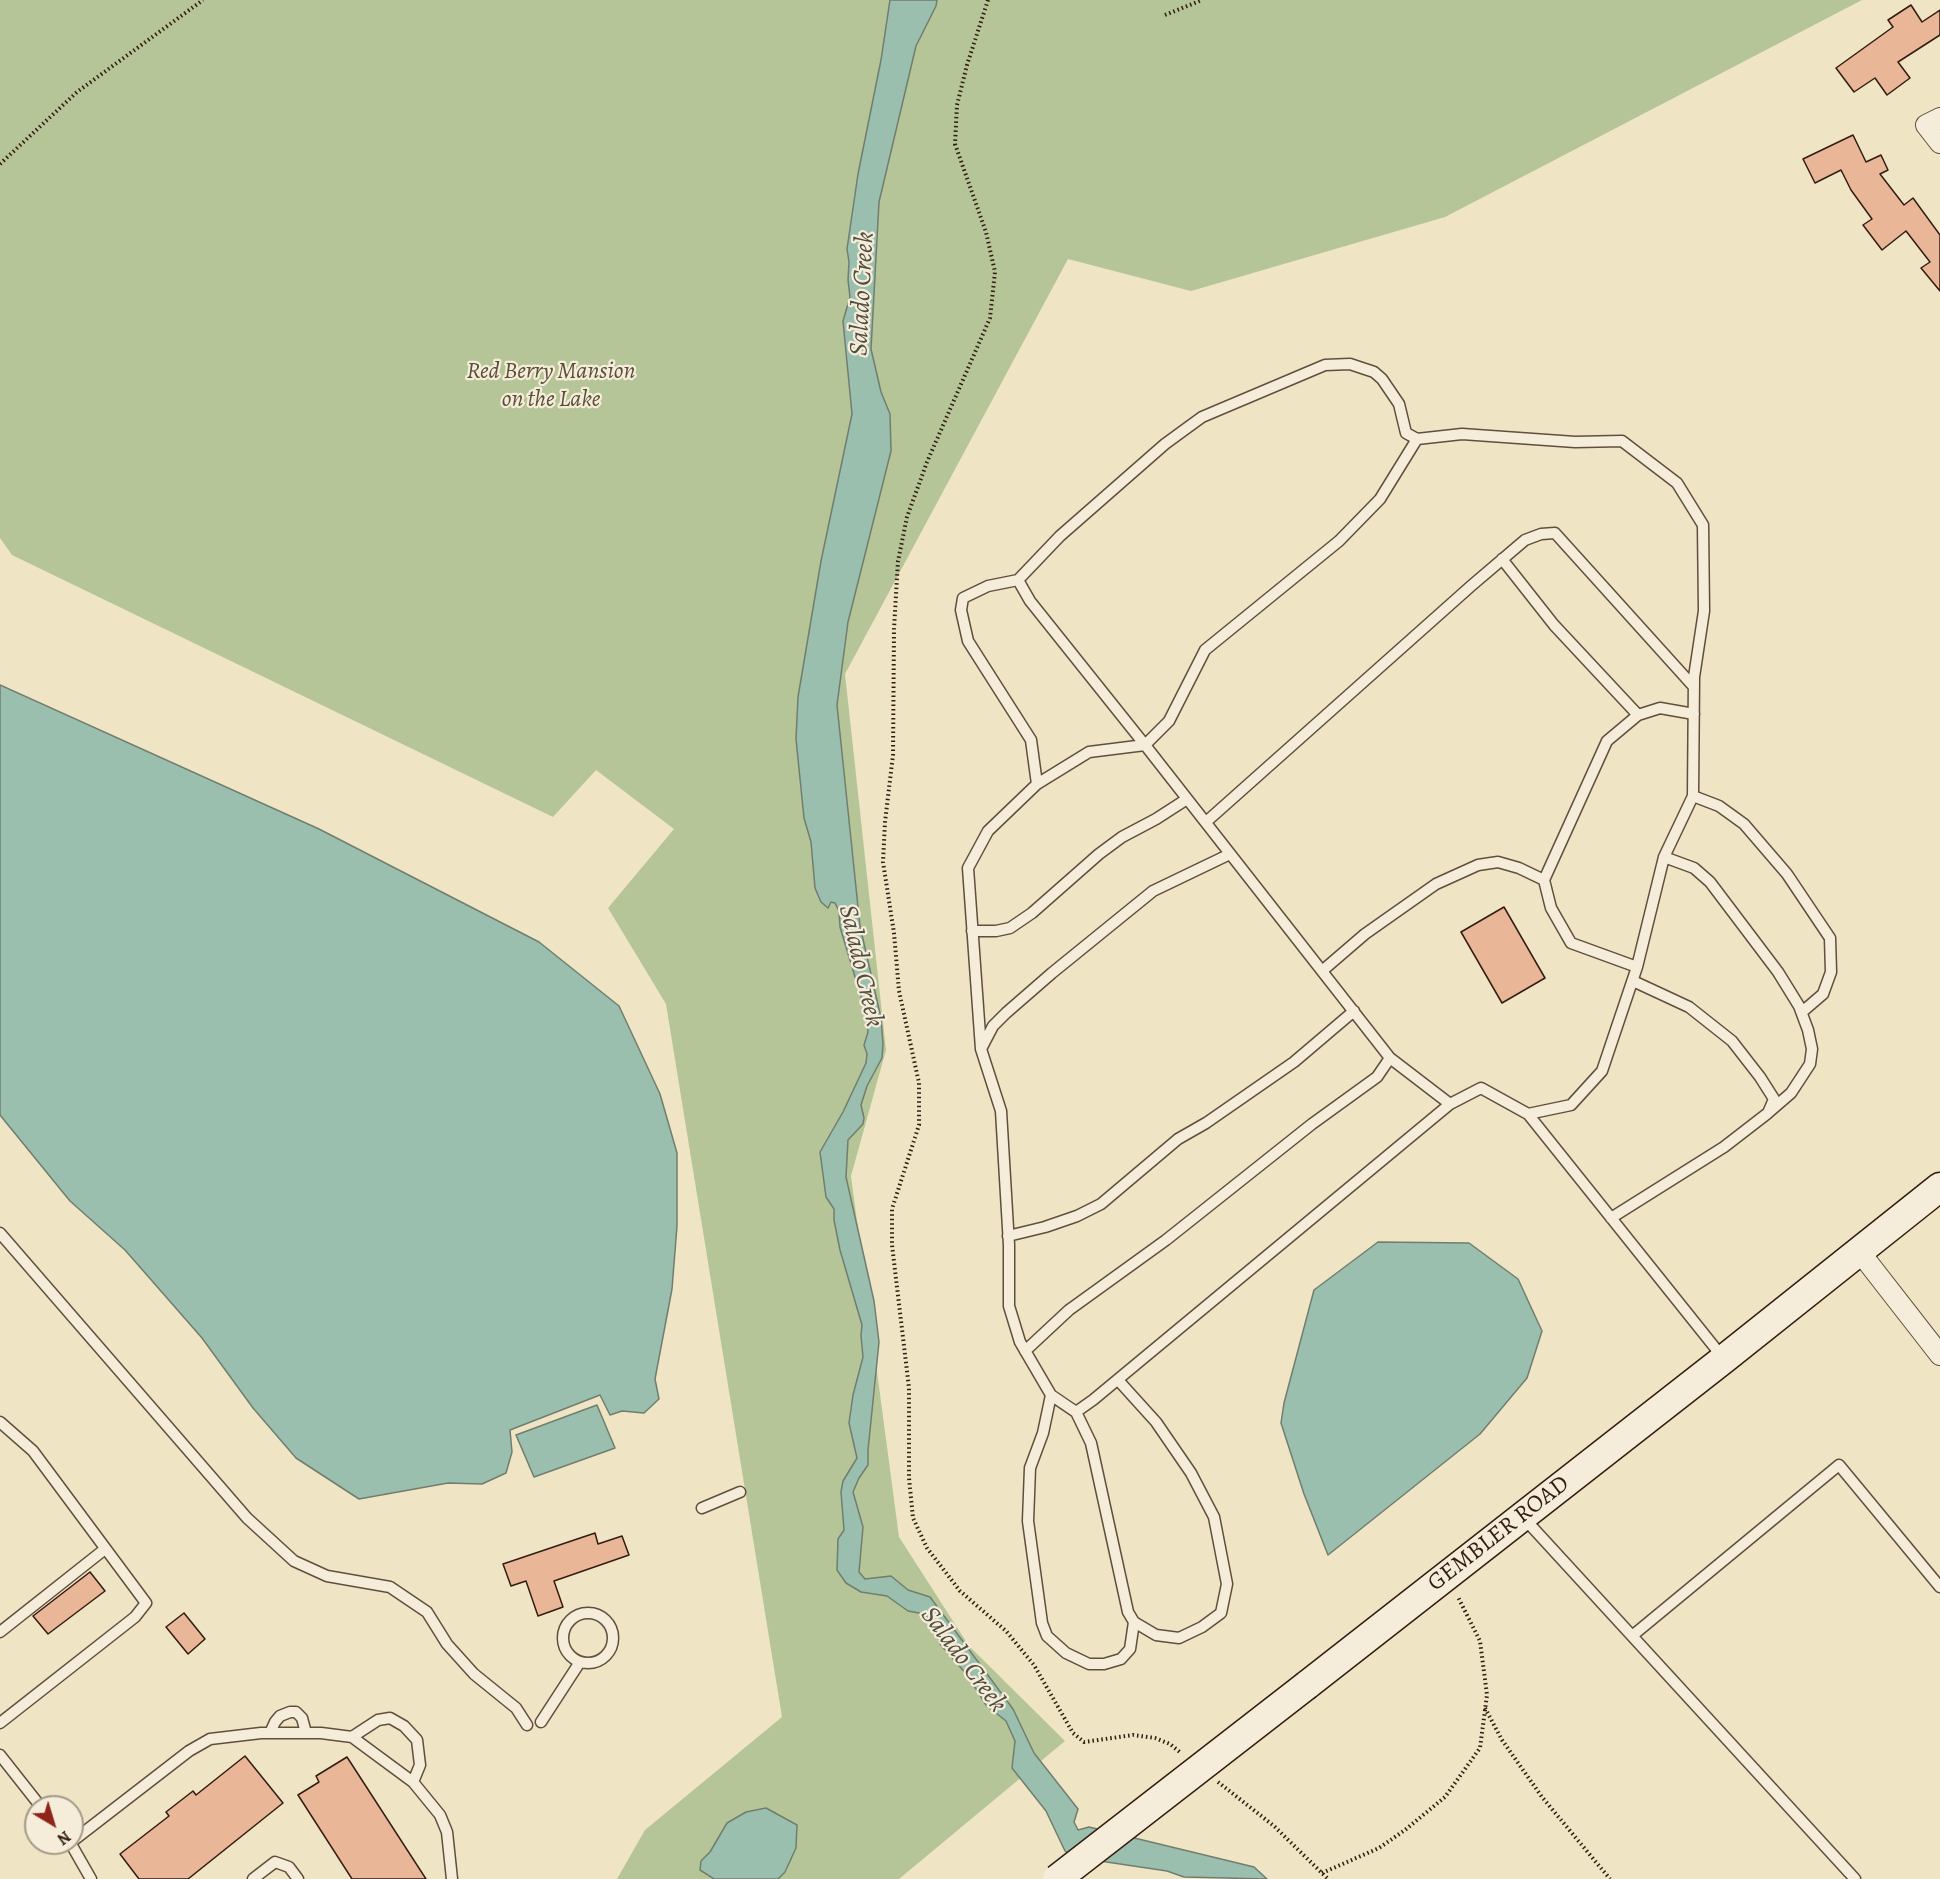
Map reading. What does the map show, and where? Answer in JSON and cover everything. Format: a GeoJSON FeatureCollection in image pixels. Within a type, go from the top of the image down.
{"type":"FeatureCollection","features":[{"type":"Feature","properties":{"kind":"main road","name":"GEMBLER ROAD"},"geometry":{"type":"LineString","coordinates":[[1057,1879],[1724,1359],[1940,1187]]}},
{"type":"Feature","properties":{"kind":"street"},"geometry":{"type":"LineString","coordinates":[[1933,122],[1940,143]]}},
{"type":"Feature","properties":{"kind":"street"},"geometry":{"type":"LineString","coordinates":[[1859,1251],[1940,1354]]}},
{"type":"Feature","properties":{"kind":"lane"},"geometry":{"type":"LineString","coordinates":[[1038,784],[1031,740],[968,641],[961,610],[963,598],[987,586],[1018,580],[1060,536],[1165,444],[1202,417],[1325,365],[1350,364],[1374,372],[1382,379],[1399,404],[1406,433],[1417,439],[1462,434],[1575,442],[1622,441],[1677,483],[1703,525],[1704,611],[1694,687],[1693,796],[1664,857],[1633,981],[1602,1071],[1571,1105],[1528,1114]]}},
{"type":"Feature","properties":{"kind":"lane"},"geometry":{"type":"LineString","coordinates":[[1118,1380],[1156,1422],[1191,1473],[1214,1517],[1227,1584],[1221,1613],[1202,1627],[1179,1638],[1156,1635],[1134,1622],[1128,1612],[1091,1443],[1076,1412],[1052,1395],[1025,1351],[1009,1306],[1008,1236],[1001,1111],[981,1049],[968,868],[988,831],[1038,784],[1089,752],[1145,745],[1169,721],[1205,650],[1339,541],[1380,499],[1417,439]]}},
{"type":"Feature","properties":{"kind":"lane"},"geometry":{"type":"LineString","coordinates":[[1206,822],[1502,559],[1525,540],[1541,534],[1555,532],[1694,687]]}},
{"type":"Feature","properties":{"kind":"lane"},"geometry":{"type":"LineString","coordinates":[[1502,559],[1554,625],[1638,715]]}},
{"type":"Feature","properties":{"kind":"lane"},"geometry":{"type":"LineString","coordinates":[[1018,580],[1030,601],[1390,1058],[1450,1104]]}},
{"type":"Feature","properties":{"kind":"lane"},"geometry":{"type":"LineString","coordinates":[[1637,967],[1571,944],[1551,908],[1544,880],[1607,741],[1638,715],[1660,708],[1694,714]]}},
{"type":"Feature","properties":{"kind":"lane"},"geometry":{"type":"LineString","coordinates":[[1693,796],[1719,806],[1744,824],[1787,874],[1830,938],[1831,972],[1823,994],[1802,1012]]}},
{"type":"Feature","properties":{"kind":"lane"},"geometry":{"type":"LineString","coordinates":[[972,931],[996,931],[1010,928],[1032,913],[1099,854],[1122,837],[1188,799]]}},
{"type":"Feature","properties":{"kind":"lane"},"geometry":{"type":"LineString","coordinates":[[981,1049],[993,1026],[1006,1013],[1153,891],[1230,854]]}},
{"type":"Feature","properties":{"kind":"lane"},"geometry":{"type":"LineString","coordinates":[[1611,1218],[1724,1147],[1768,1113],[1791,1093],[1810,1064],[1812,1048],[1802,1012],[1778,972],[1710,882],[1694,868],[1664,857]]}},
{"type":"Feature","properties":{"kind":"lane"},"geometry":{"type":"LineString","coordinates":[[1322,971],[1365,934],[1436,884],[1478,865],[1498,862],[1519,868],[1544,880]]}},
{"type":"Feature","properties":{"kind":"lane"},"geometry":{"type":"LineString","coordinates":[[1633,981],[1689,1007],[1732,1041],[1774,1099],[1768,1113]]}},
{"type":"Feature","properties":{"kind":"lane"},"geometry":{"type":"LineString","coordinates":[[1008,1236],[1077,1216],[1101,1204],[1178,1139],[1206,1123],[1294,1062],[1354,1011]]}},
{"type":"Feature","properties":{"kind":"lane"},"geometry":{"type":"LineString","coordinates":[[1025,1351],[1069,1310],[1166,1240],[1312,1124],[1377,1077],[1390,1058]]}},
{"type":"Feature","properties":{"kind":"lane"},"geometry":{"type":"LineString","coordinates":[[1076,1412],[1118,1380],[1450,1104],[1481,1088],[1528,1114],[1724,1359]]}},
{"type":"Feature","properties":{"kind":"lane"},"geometry":{"type":"LineString","coordinates":[[0,1233],[247,1518],[294,1561],[327,1576],[390,1587],[427,1612],[447,1644],[474,1674],[516,1708],[527,1725]]}},
{"type":"Feature","properties":{"kind":"lane"},"geometry":{"type":"LineString","coordinates":[[1052,1395],[1043,1433],[1030,1468],[1028,1511],[1042,1623],[1047,1636],[1066,1653],[1089,1664],[1104,1664],[1121,1659],[1130,1649],[1134,1622]]}},
{"type":"Feature","properties":{"kind":"lane"},"geometry":{"type":"LineString","coordinates":[[0,1422],[33,1452],[146,1603],[135,1617],[0,1724]]}},
{"type":"Feature","properties":{"kind":"lane"},"geometry":{"type":"LineString","coordinates":[[1632,1636],[1839,1465],[1940,1587]]}},
{"type":"Feature","properties":{"kind":"lane"},"geometry":{"type":"LineString","coordinates":[[702,1508],[740,1492]]}},
{"type":"Feature","properties":{"kind":"lane"},"geometry":{"type":"LineString","coordinates":[[1522,1516],[1855,1879]]}},
{"type":"Feature","properties":{"kind":"lane"},"geometry":{"type":"LineString","coordinates":[[0,1632],[105,1549]]}},
{"type":"Feature","properties":{"kind":"lane"},"geometry":{"type":"LineString","coordinates":[[582,1614],[598,1615],[610,1627],[613,1635],[609,1652],[596,1662],[580,1662],[567,1653],[564,1646],[564,1630],[574,1617],[582,1614]]}},
{"type":"Feature","properties":{"kind":"lane"},"geometry":{"type":"LineString","coordinates":[[541,1722],[580,1662]]}},
{"type":"Feature","properties":{"kind":"lane"},"geometry":{"type":"LineString","coordinates":[[270,1733],[280,1716],[296,1712],[302,1718],[306,1733]]}},
{"type":"Feature","properties":{"kind":"lane"},"geometry":{"type":"LineString","coordinates":[[352,1737],[378,1720],[390,1718],[404,1726],[417,1740],[420,1765],[413,1782]]}},
{"type":"Feature","properties":{"kind":"lane"},"geometry":{"type":"LineString","coordinates":[[84,1834],[189,1751],[210,1739],[270,1733],[321,1733],[352,1737],[413,1782],[440,1815],[447,1832],[452,1879]]}},
{"type":"Feature","properties":{"kind":"lane"},"geometry":{"type":"LineString","coordinates":[[0,1755],[32,1795]]}},
{"type":"Feature","properties":{"kind":"lane"},"geometry":{"type":"LineString","coordinates":[[77,1855],[91,1879]]}},
{"type":"Feature","properties":{"kind":"lane"},"geometry":{"type":"LineString","coordinates":[[253,1879],[275,1862],[289,1867],[298,1879]]}},
{"type":"Feature","properties":{"kind":"path"},"geometry":{"type":"LineString","coordinates":[[0,164],[77,92],[203,0]]}},
{"type":"Feature","properties":{"kind":"path"},"geometry":{"type":"LineString","coordinates":[[988,0],[957,105],[956,144],[986,232],[995,272],[990,318],[927,462],[907,517],[898,561],[894,629],[893,755],[883,862],[894,933],[899,991],[919,1083],[919,1125],[892,1209],[892,1245],[909,1388],[909,1478],[913,1518],[927,1548],[960,1591],[1006,1631],[1034,1665],[1073,1733],[1084,1742],[1133,1735]]}},
{"type":"Feature","properties":{"kind":"path"},"geometry":{"type":"LineString","coordinates":[[1165,15],[1202,0]]}},
{"type":"Feature","properties":{"kind":"path"},"geometry":{"type":"LineString","coordinates":[[1322,1873],[1379,1848],[1405,1830],[1445,1797],[1480,1748],[1487,1695],[1480,1641],[1446,1575]]}},
{"type":"Feature","properties":{"kind":"path"},"geometry":{"type":"LineString","coordinates":[[1485,1708],[1502,1740],[1542,1797],[1610,1879]]}},
{"type":"Feature","properties":{"kind":"path"},"geometry":{"type":"LineString","coordinates":[[1274,1826],[1328,1879]]}},
{"type":"Feature","properties":{"kind":"green space","name":"Red Berry Mansion on the Lake"},"geometry":{"type":"Polygon","coordinates":[[[0,0],[1862,0],[1445,217],[1191,291],[1068,259],[845,674],[886,1050],[851,1176],[899,1537],[969,1646],[1065,1741],[899,1879],[617,1879],[645,1830],[782,1717],[666,1004],[608,908],[674,829],[596,770],[553,817],[12,555],[0,538],[0,0]]]}},
{"type":"Feature","properties":{"kind":"water","name":"Salado Creek"},"geometry":{"type":"Polygon","coordinates":[[[890,0],[937,0],[916,46],[879,202],[871,349],[881,392],[890,414],[891,451],[848,622],[837,705],[860,926],[881,1018],[883,1044],[882,1058],[867,1086],[861,1105],[863,1124],[848,1140],[846,1177],[874,1301],[879,1342],[868,1465],[853,1492],[863,1527],[859,1572],[865,1579],[891,1576],[908,1590],[930,1597],[1013,1709],[1034,1753],[1078,1809],[1074,1822],[1078,1830],[1089,1827],[1254,1867],[1267,1879],[1184,1877],[1167,1871],[1073,1857],[1065,1851],[1046,1811],[1012,1768],[1015,1741],[1006,1721],[986,1705],[968,1676],[940,1644],[936,1630],[924,1614],[908,1611],[887,1596],[861,1592],[846,1583],[837,1570],[838,1539],[844,1530],[841,1492],[843,1481],[857,1458],[849,1423],[853,1395],[863,1357],[862,1325],[840,1250],[834,1209],[826,1197],[820,1152],[843,1112],[866,1063],[867,1054],[864,1045],[868,1032],[865,1010],[840,927],[839,911],[835,903],[831,902],[828,908],[821,902],[815,888],[811,842],[804,818],[796,739],[798,697],[821,561],[852,414],[843,321],[850,297],[847,249],[858,174],[881,60],[890,0]]]}},
{"type":"Feature","properties":{"kind":"water"},"geometry":{"type":"Polygon","coordinates":[[[0,685],[319,829],[539,942],[619,1006],[660,1094],[677,1153],[677,1226],[672,1289],[655,1379],[659,1399],[644,1413],[622,1411],[610,1415],[600,1395],[510,1430],[512,1452],[506,1473],[482,1484],[448,1483],[359,1499],[296,1458],[253,1408],[202,1338],[125,1250],[70,1201],[0,1115],[0,685]]]}},
{"type":"Feature","properties":{"kind":"water"},"geometry":{"type":"Polygon","coordinates":[[[1378,1242],[1469,1243],[1518,1279],[1542,1331],[1527,1378],[1480,1434],[1328,1555],[1304,1494],[1281,1423],[1284,1403],[1314,1290],[1378,1242]]]}},
{"type":"Feature","properties":{"kind":"water"},"geometry":{"type":"Polygon","coordinates":[[[597,1405],[615,1448],[534,1477],[516,1435],[597,1405]]]}},
{"type":"Feature","properties":{"kind":"water"},"geometry":{"type":"Polygon","coordinates":[[[766,1808],[797,1825],[796,1848],[785,1872],[778,1879],[714,1879],[700,1870],[701,1861],[710,1852],[727,1823],[746,1812],[766,1808]]]}},
{"type":"Feature","properties":{"kind":"building"},"geometry":{"type":"Polygon","coordinates":[[[1911,5],[1922,22],[1940,10],[1940,35],[1898,62],[1910,78],[1887,95],[1875,78],[1854,92],[1836,68],[1893,27],[1888,20],[1911,5]]]}},
{"type":"Feature","properties":{"kind":"building"},"geometry":{"type":"Polygon","coordinates":[[[1853,135],[1866,162],[1881,155],[1888,170],[1880,174],[1904,205],[1913,198],[1940,235],[1940,291],[1921,268],[1930,262],[1906,231],[1882,250],[1863,225],[1872,219],[1851,190],[1841,170],[1815,183],[1803,159],[1853,135]]]}},
{"type":"Feature","properties":{"kind":"building"},"geometry":{"type":"Polygon","coordinates":[[[1504,907],[1545,978],[1502,1003],[1461,932],[1504,907]]]}},
{"type":"Feature","properties":{"kind":"building"},"geometry":{"type":"Polygon","coordinates":[[[595,1533],[598,1544],[622,1536],[629,1555],[554,1581],[563,1607],[538,1616],[526,1581],[511,1586],[503,1564],[595,1533]]]}},
{"type":"Feature","properties":{"kind":"building"},"geometry":{"type":"Polygon","coordinates":[[[90,1572],[105,1591],[48,1634],[33,1616],[90,1572]]]}},
{"type":"Feature","properties":{"kind":"building"},"geometry":{"type":"Polygon","coordinates":[[[184,1613],[205,1639],[188,1654],[166,1627],[184,1613]]]}},
{"type":"Feature","properties":{"kind":"building"},"geometry":{"type":"Polygon","coordinates":[[[245,1756],[283,1803],[188,1879],[139,1879],[120,1854],[169,1816],[166,1812],[193,1791],[196,1795],[245,1756]]]}},
{"type":"Feature","properties":{"kind":"building"},"geometry":{"type":"Polygon","coordinates":[[[347,1757],[426,1879],[352,1879],[298,1795],[319,1782],[316,1776],[347,1757]]]}}]}
